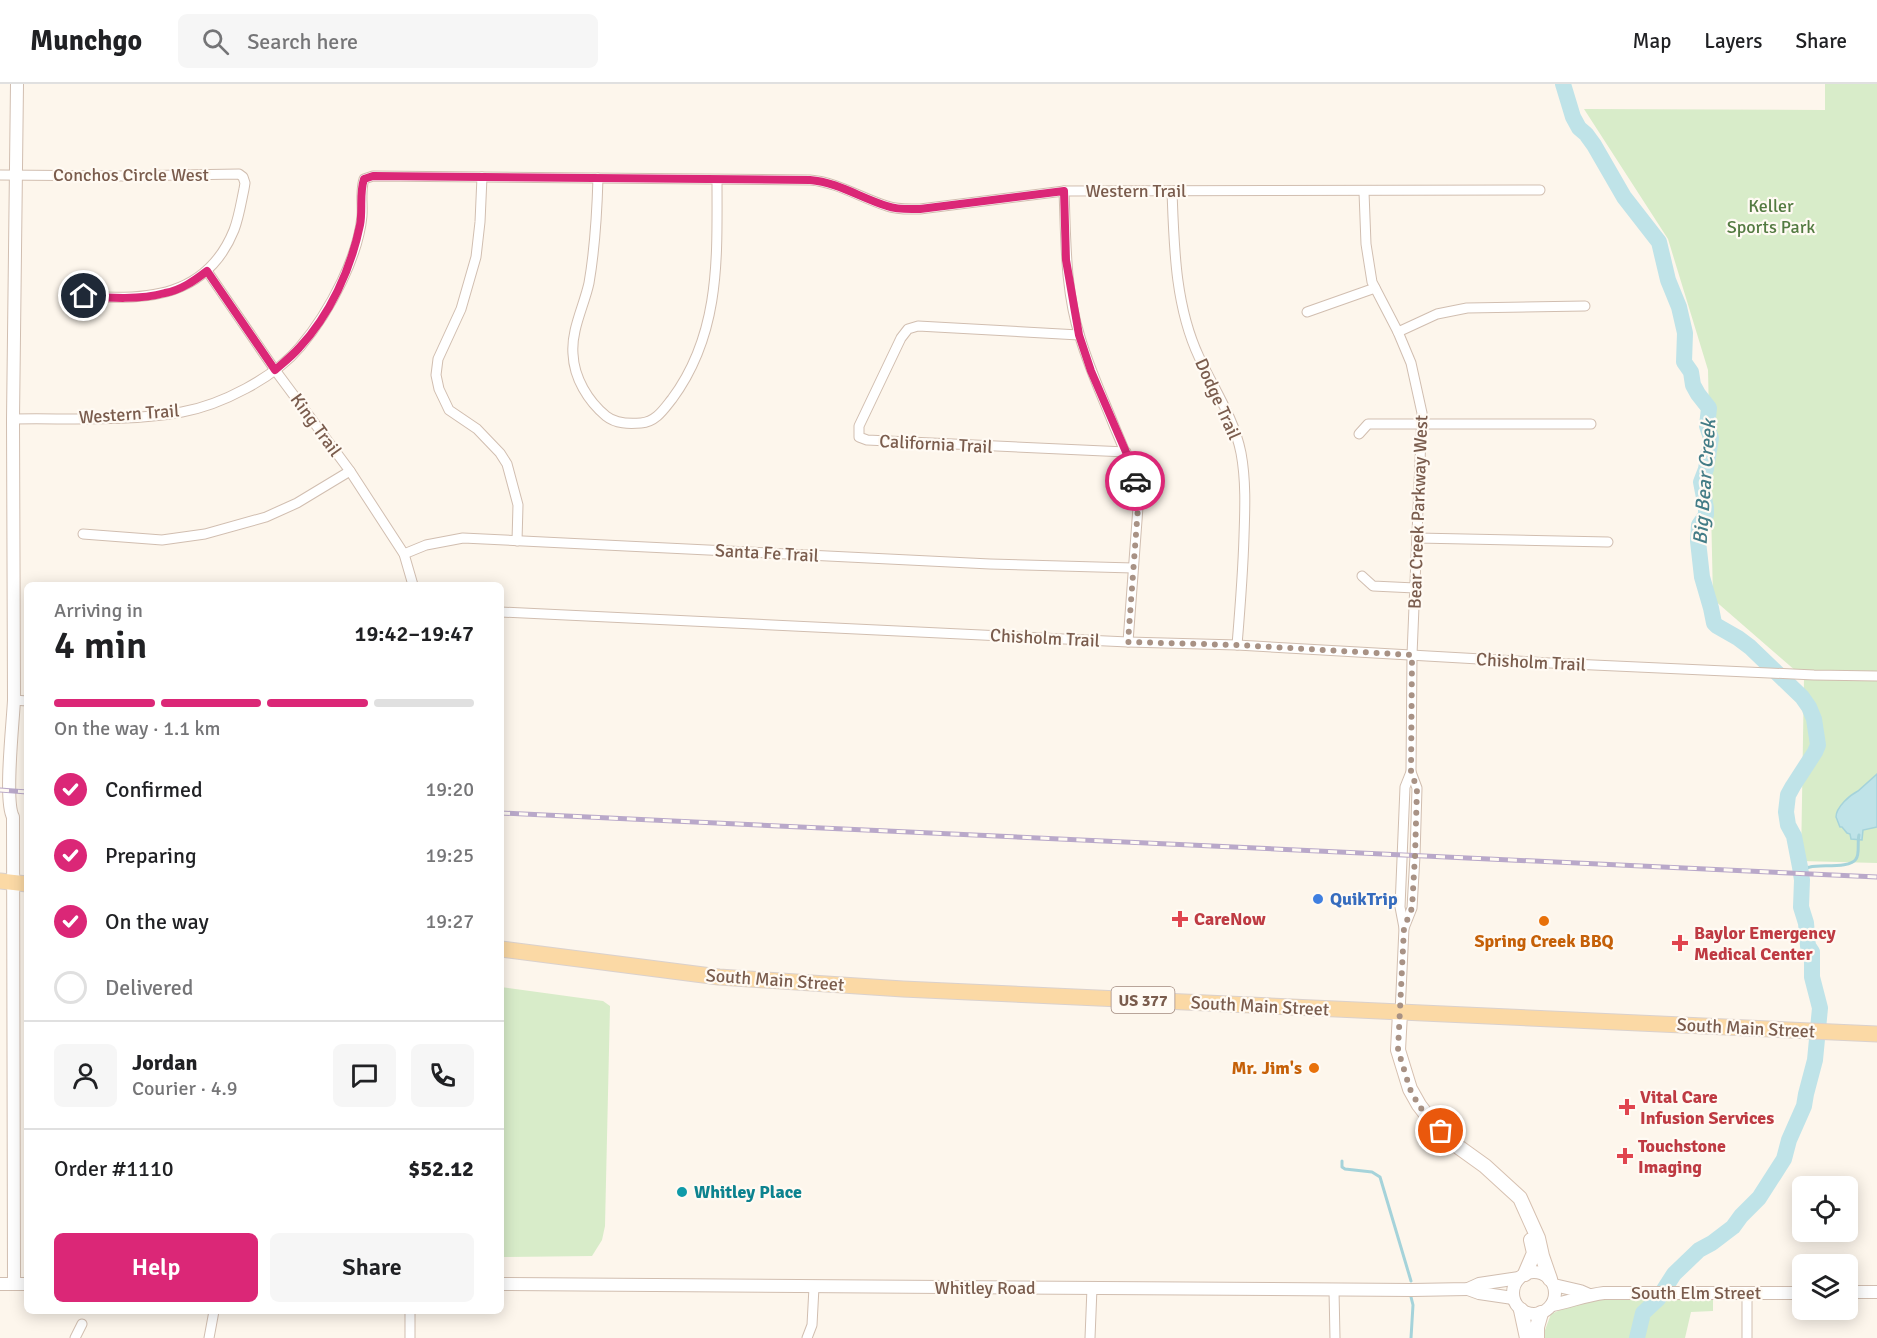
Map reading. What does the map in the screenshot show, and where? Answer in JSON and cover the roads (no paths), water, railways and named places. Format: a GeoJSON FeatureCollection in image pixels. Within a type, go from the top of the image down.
{"type":"FeatureCollection","features":[{"type":"Feature","properties":{"kind":"main road","name":"South Main Street"},"geometry":{"type":"LineString","coordinates":[[504,950],[719,977],[915,989],[1877,1034]]}},
{"type":"Feature","properties":{"kind":"main road"},"geometry":{"type":"LineString","coordinates":[[1400,1013],[1398,1050],[1410,1089],[1419,1106],[1453,1143],[1485,1166],[1520,1198],[1538,1238],[1552,1282]]}},
{"type":"Feature","properties":{"kind":"main road"},"geometry":{"type":"LineString","coordinates":[[1511,1191],[1529,1232],[1534,1253],[1522,1276]]}},
{"type":"Feature","properties":{"kind":"main road"},"geometry":{"type":"LineString","coordinates":[[1517,1304],[1527,1338]]}},
{"type":"Feature","properties":{"kind":"main road"},"geometry":{"type":"LineString","coordinates":[[1537,1338],[1537,1327],[1546,1309]]}},
{"type":"Feature","properties":{"kind":"street"},"geometry":{"type":"LineString","coordinates":[[14,1284],[13,817],[15,813],[16,737],[14,725],[13,418],[17,84]]}},
{"type":"Feature","properties":{"kind":"street","name":"Conchos Circle West"},"geometry":{"type":"LineString","coordinates":[[0,175],[238,174],[243,177],[245,183],[233,231],[224,250],[207,271]]}},
{"type":"Feature","properties":{"kind":"street","name":"Western Trail"},"geometry":{"type":"LineString","coordinates":[[13,418],[111,418],[183,412],[222,400],[275,370],[299,348],[322,318],[342,281],[360,225],[361,188],[364,179],[373,176],[818,180],[889,207],[904,209],[1064,191],[1540,190]]}},
{"type":"Feature","properties":{"kind":"street"},"geometry":{"type":"LineString","coordinates":[[482,177],[476,257],[461,309],[438,359],[436,375],[439,389],[449,410],[477,429],[500,453],[507,464],[518,505],[517,541]]}},
{"type":"Feature","properties":{"kind":"street"},"geometry":{"type":"LineString","coordinates":[[598,178],[596,230],[590,273],[574,335],[573,354],[578,377],[586,394],[597,408],[610,419],[634,424],[645,423],[655,418],[673,397],[695,360],[708,326],[714,296],[717,251],[717,180]]}},
{"type":"Feature","properties":{"kind":"street"},"geometry":{"type":"LineString","coordinates":[[1064,191],[1066,260],[1079,335],[1091,371],[1126,452],[1137,490],[1138,507],[1128,642]]}},
{"type":"Feature","properties":{"kind":"street","name":"Dodge Trail"},"geometry":{"type":"LineString","coordinates":[[1172,191],[1174,251],[1186,321],[1198,356],[1233,425],[1241,452],[1245,511],[1237,645]]}},
{"type":"Feature","properties":{"kind":"street","name":"Bear Creek Parkway West"},"geometry":{"type":"LineString","coordinates":[[1364,192],[1366,244],[1375,288],[1411,363],[1420,397],[1423,424],[1412,655],[1411,772],[1405,787],[1400,907],[1404,928],[1400,1013]]}},
{"type":"Feature","properties":{"kind":"street"},"geometry":{"type":"LineString","coordinates":[[84,296],[136,297],[165,294],[190,284],[207,271]]}},
{"type":"Feature","properties":{"kind":"street","name":"King Trail"},"geometry":{"type":"LineString","coordinates":[[207,271],[275,370],[350,471],[404,555],[412,582]]}},
{"type":"Feature","properties":{"kind":"street"},"geometry":{"type":"LineString","coordinates":[[1307,312],[1375,288]]}},
{"type":"Feature","properties":{"kind":"street"},"geometry":{"type":"LineString","coordinates":[[1398,332],[1437,314],[1467,308],[1585,306]]}},
{"type":"Feature","properties":{"kind":"street","name":"California Trail"},"geometry":{"type":"LineString","coordinates":[[1079,335],[918,326],[908,329],[901,338],[859,426],[859,437],[867,440],[935,445],[1126,452]]}},
{"type":"Feature","properties":{"kind":"street"},"geometry":{"type":"LineString","coordinates":[[1359,434],[1368,424],[1591,424]]}},
{"type":"Feature","properties":{"kind":"street"},"geometry":{"type":"LineString","coordinates":[[84,534],[162,540],[216,531],[266,517],[297,503],[350,471]]}},
{"type":"Feature","properties":{"kind":"street","name":"Santa Fe Trail"},"geometry":{"type":"LineString","coordinates":[[404,555],[426,545],[463,538],[979,563],[1133,568]]}},
{"type":"Feature","properties":{"kind":"street"},"geometry":{"type":"LineString","coordinates":[[1417,538],[1608,542]]}},
{"type":"Feature","properties":{"kind":"street"},"geometry":{"type":"LineString","coordinates":[[1362,576],[1373,586],[1415,588]]}},
{"type":"Feature","properties":{"kind":"street","name":"Chisholm Trail"},"geometry":{"type":"LineString","coordinates":[[504,612],[1128,642],[1237,645],[1785,674],[1877,676]]}},
{"type":"Feature","properties":{"kind":"street"},"geometry":{"type":"LineString","coordinates":[[14,700],[24,701]]}},
{"type":"Feature","properties":{"kind":"street"},"geometry":{"type":"LineString","coordinates":[[1539,1272],[1552,1282],[1554,1299],[1546,1309],[1527,1313],[1517,1304],[1513,1291],[1522,1276],[1539,1272]]}},
{"type":"Feature","properties":{"kind":"street","name":"Whitley Road"},"geometry":{"type":"LineString","coordinates":[[1468,1289],[1479,1284],[1522,1276]]}},
{"type":"Feature","properties":{"kind":"street","name":"South Elm Street"},"geometry":{"type":"LineString","coordinates":[[1552,1282],[1589,1295],[1792,1293]]}},
{"type":"Feature","properties":{"kind":"street"},"geometry":{"type":"LineString","coordinates":[[0,1284],[24,1284]]}},
{"type":"Feature","properties":{"kind":"street","name":"Whitley Road"},"geometry":{"type":"LineString","coordinates":[[504,1284],[1468,1289],[1517,1304]]}},
{"type":"Feature","properties":{"kind":"street"},"geometry":{"type":"LineString","coordinates":[[807,1338],[812,1325],[814,1287]]}},
{"type":"Feature","properties":{"kind":"street"},"geometry":{"type":"LineString","coordinates":[[1090,1338],[1092,1288]]}},
{"type":"Feature","properties":{"kind":"street"},"geometry":{"type":"LineString","coordinates":[[1334,1290],[1335,1338]]}},
{"type":"Feature","properties":{"kind":"street"},"geometry":{"type":"LineString","coordinates":[[1858,1292],[1877,1292]]}},
{"type":"Feature","properties":{"kind":"street"},"geometry":{"type":"LineString","coordinates":[[1747,1293],[1747,1338]]}},
{"type":"Feature","properties":{"kind":"street","name":"South Elm Street"},"geometry":{"type":"LineString","coordinates":[[1546,1309],[1580,1300],[1589,1295]]}},
{"type":"Feature","properties":{"kind":"street"},"geometry":{"type":"LineString","coordinates":[[209,1338],[213,1314]]}},
{"type":"Feature","properties":{"kind":"street"},"geometry":{"type":"LineString","coordinates":[[410,1314],[410,1338]]}},
{"type":"Feature","properties":{"kind":"street"},"geometry":{"type":"LineString","coordinates":[[75,1338],[82,1324]]}},
{"type":"Feature","properties":{"kind":"water"},"geometry":{"type":"Polygon","coordinates":[[[1877,774],[1877,827],[1863,830],[1862,840],[1851,839],[1850,834],[1840,827],[1836,817],[1838,809],[1877,774]]]}},
{"type":"Feature","properties":{"kind":"waterway","name":"Big Bear Creek"},"geometry":{"type":"LineString","coordinates":[[1563,84],[1573,117],[1579,128],[1594,145],[1624,197],[1659,242],[1685,333],[1684,362],[1691,372],[1693,385],[1709,408],[1707,426],[1711,438],[1706,469],[1701,482],[1706,515],[1699,525],[1698,541],[1702,577],[1714,623],[1750,647],[1802,697],[1814,719],[1818,745],[1788,795],[1786,812],[1788,825],[1794,836],[1800,867],[1801,907],[1806,923],[1808,946],[1812,952],[1812,977],[1820,1008],[1815,1060],[1804,1106],[1789,1140],[1784,1159],[1759,1198],[1733,1227],[1699,1250],[1674,1274],[1658,1299],[1643,1313],[1637,1338]]}},
{"type":"Feature","properties":{"kind":"waterway"},"geometry":{"type":"LineString","coordinates":[[1801,870],[1815,866],[1853,862],[1858,854],[1859,835]]}},
{"type":"Feature","properties":{"kind":"waterway"},"geometry":{"type":"LineString","coordinates":[[1342,1161],[1342,1167],[1345,1169],[1372,1172],[1380,1177],[1411,1281]]}},
{"type":"Feature","properties":{"kind":"waterway"},"geometry":{"type":"LineString","coordinates":[[1411,1297],[1413,1305],[1411,1338]]}},
{"type":"Feature","properties":{"kind":"railway"},"geometry":{"type":"LineString","coordinates":[[0,790],[24,792]]}},
{"type":"Feature","properties":{"kind":"railway"},"geometry":{"type":"LineString","coordinates":[[504,813],[1877,877]]}},
{"type":"Feature","properties":{"kind":"place","name":"QuikTrip"},"geometry":{"type":"Point","coordinates":[1318,899]}},
{"type":"Feature","properties":{"kind":"place","name":"CareNow"},"geometry":{"type":"Point","coordinates":[1180,919]}},
{"type":"Feature","properties":{"kind":"place","name":"Spring Creek BBQ"},"geometry":{"type":"Point","coordinates":[1544,921]}},
{"type":"Feature","properties":{"kind":"place","name":"Baylor Emergency Medical Center"},"geometry":{"type":"Point","coordinates":[1680,943]}},
{"type":"Feature","properties":{"kind":"place","name":"Mr. Jim's"},"geometry":{"type":"Point","coordinates":[1314,1068]}},
{"type":"Feature","properties":{"kind":"place","name":"Vital Care Infusion Services"},"geometry":{"type":"Point","coordinates":[1627,1107]}},
{"type":"Feature","properties":{"kind":"place","name":"Touchstone Imaging"},"geometry":{"type":"Point","coordinates":[1625,1156]}},
{"type":"Feature","properties":{"kind":"place","name":"Whitley Place"},"geometry":{"type":"Point","coordinates":[682,1192]}},
{"type":"Feature","properties":{"kind":"park label","name":"Keller Sports Park"},"geometry":{"type":"Point","coordinates":[1771,216]}}]}
